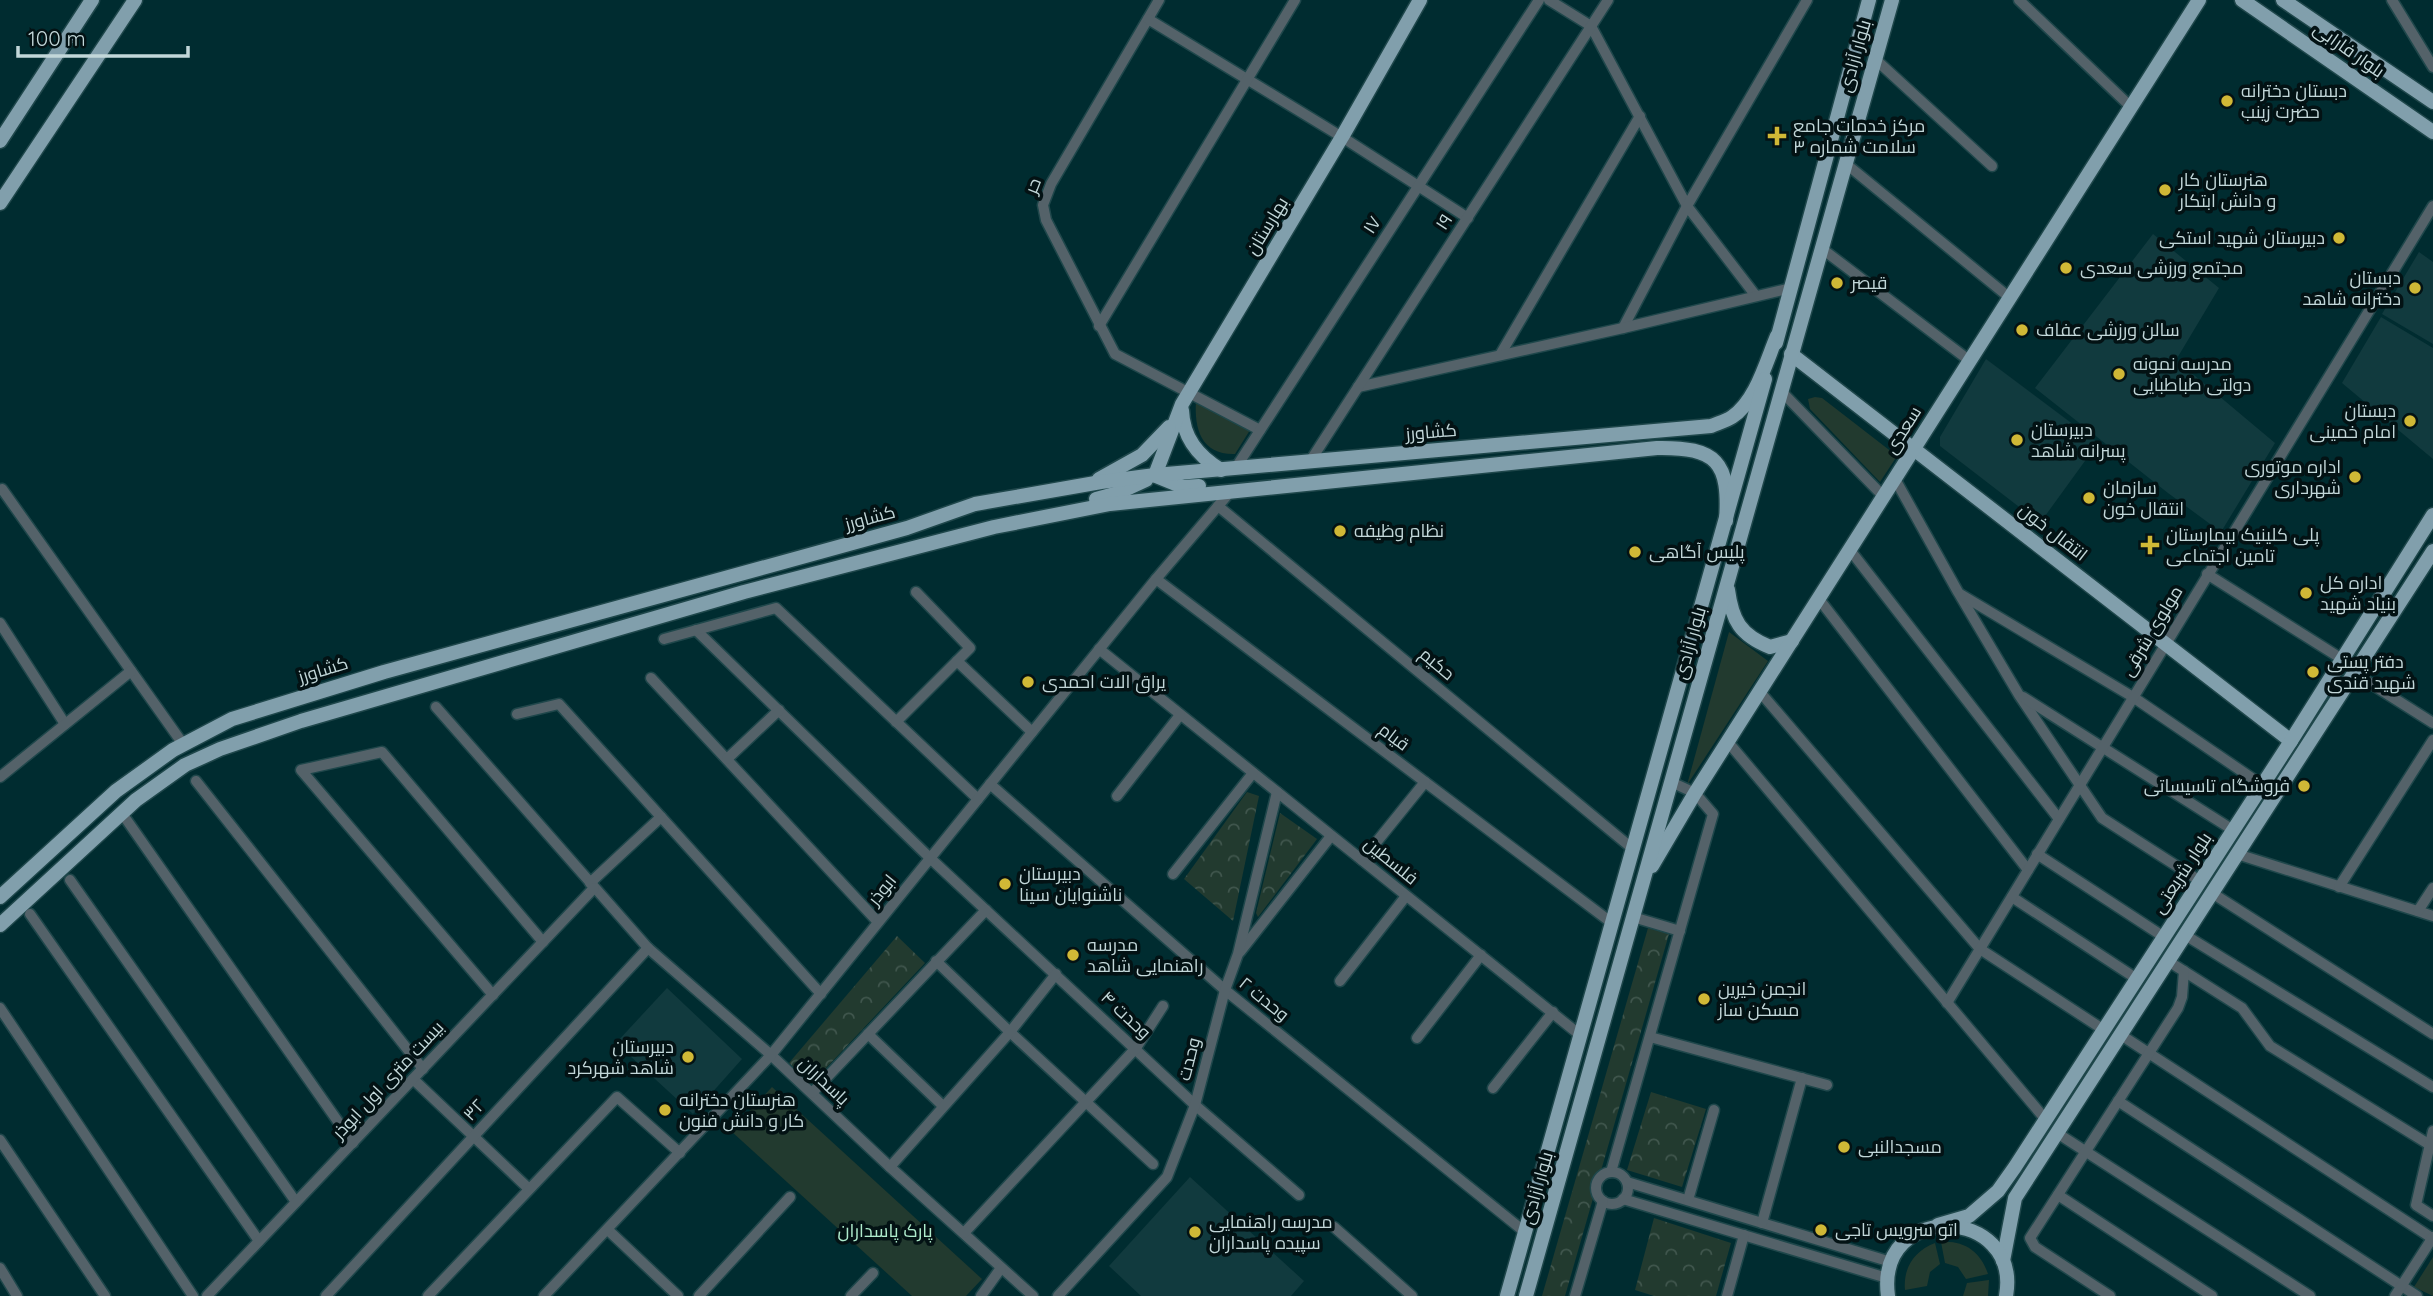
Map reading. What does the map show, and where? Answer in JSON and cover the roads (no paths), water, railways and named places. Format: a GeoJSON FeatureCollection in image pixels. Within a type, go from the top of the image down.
{"type":"FeatureCollection","features":[{"type":"Feature","properties":{"kind":"main road"},"geometry":{"type":"LineString","coordinates":[[0,141],[92,0]]}},
{"type":"Feature","properties":{"kind":"main road"},"geometry":{"type":"LineString","coordinates":[[0,203],[135,0]]}},
{"type":"Feature","properties":{"kind":"main road","name":"بهارستان"},"geometry":{"type":"LineString","coordinates":[[1155,475],[1186,398],[1342,137],[1420,0]]}},
{"type":"Feature","properties":{"kind":"main road","name":"بلوار آزادی"},"geometry":{"type":"LineString","coordinates":[[1507,1296],[1726,521],[1869,0]]}},
{"type":"Feature","properties":{"kind":"main road","name":"بلوار آزادی"},"geometry":{"type":"LineString","coordinates":[[1527,1296],[1892,0]]}},
{"type":"Feature","properties":{"kind":"main road","name":"سعدی"},"geometry":{"type":"LineString","coordinates":[[1643,883],[1695,793],[2199,0]]}},
{"type":"Feature","properties":{"kind":"main road","name":"بلوار فارابی"},"geometry":{"type":"LineString","coordinates":[[2242,0],[2433,132]]}},
{"type":"Feature","properties":{"kind":"main road","name":"بلوار فارابی"},"geometry":{"type":"LineString","coordinates":[[2283,0],[2433,102]]}},
{"type":"Feature","properties":{"kind":"main road","name":"کشاورز"},"geometry":{"type":"LineString","coordinates":[[0,898],[117,791],[183,744],[232,719],[259,709],[907,528],[975,504],[1155,475],[1711,426],[1731,417],[1744,406],[1758,383],[1777,336]]}},
{"type":"Feature","properties":{"kind":"main road","name":"انتقال خون"},"geometry":{"type":"LineString","coordinates":[[1791,354],[2291,741]]}},
{"type":"Feature","properties":{"kind":"main road"},"geometry":{"type":"LineString","coordinates":[[1186,398],[1184,426],[1192,444],[1207,462],[1228,470]]}},
{"type":"Feature","properties":{"kind":"main road"},"geometry":{"type":"LineString","coordinates":[[1089,484],[1142,456],[1166,432],[1186,398]]}},
{"type":"Feature","properties":{"kind":"main road"},"geometry":{"type":"LineString","coordinates":[[1711,426],[1745,428],[1751,431],[1759,445],[1750,482],[1752,491]]}},
{"type":"Feature","properties":{"kind":"main road"},"geometry":{"type":"LineString","coordinates":[[1656,431],[1657,448]]}},
{"type":"Feature","properties":{"kind":"main road"},"geometry":{"type":"LineString","coordinates":[[1482,446],[1484,467]]}},
{"type":"Feature","properties":{"kind":"main road"},"geometry":{"type":"LineString","coordinates":[[994,527],[1110,504],[1657,448],[1684,448],[1710,457],[1721,469],[1726,480],[1726,521]]}},
{"type":"Feature","properties":{"kind":"main road"},"geometry":{"type":"LineString","coordinates":[[0,925],[136,800],[186,765],[220,749],[301,720],[784,582],[1118,493],[1155,475],[1183,487],[1290,479],[1321,483]]}},
{"type":"Feature","properties":{"kind":"main road","name":"بلوار شریعتی"},"geometry":{"type":"LineString","coordinates":[[1891,1262],[1909,1237],[1923,1229],[1969,1216],[1998,1191],[2291,741],[2433,515]]}},
{"type":"Feature","properties":{"kind":"main road","name":"بلوار شریعتی"},"geometry":{"type":"LineString","coordinates":[[2006,1296],[2007,1276],[2003,1261],[2015,1198],[2433,551]]}},
{"type":"Feature","properties":{"kind":"main road"},"geometry":{"type":"LineString","coordinates":[[778,562],[784,582]]}},
{"type":"Feature","properties":{"kind":"main road"},"geometry":{"type":"LineString","coordinates":[[1727,583],[1732,616],[1749,635],[1770,647],[1793,641]]}},
{"type":"Feature","properties":{"kind":"main road"},"geometry":{"type":"LineString","coordinates":[[2374,608],[2390,618]]}},
{"type":"Feature","properties":{"kind":"main road"},"geometry":{"type":"LineString","coordinates":[[1542,1172],[1560,1177]]}},
{"type":"Feature","properties":{"kind":"main road"},"geometry":{"type":"LineString","coordinates":[[1998,1191],[1999,1200],[2004,1202],[2015,1198]]}},
{"type":"Feature","properties":{"kind":"main road"},"geometry":{"type":"LineString","coordinates":[[1938,1225],[1969,1228],[1989,1242],[2003,1261]]}},
{"type":"Feature","properties":{"kind":"main road"},"geometry":{"type":"LineString","coordinates":[[1888,1296],[1887,1278],[1891,1262]]}},
{"type":"Feature","properties":{"kind":"street","name":"حر"},"geometry":{"type":"LineString","coordinates":[[1159,0],[1051,184],[1043,205],[1046,220],[1115,354],[1186,398],[1260,430]]}},
{"type":"Feature","properties":{"kind":"street"},"geometry":{"type":"LineString","coordinates":[[1099,326],[1295,0]]}},
{"type":"Feature","properties":{"kind":"street","name":"۱۷"},"geometry":{"type":"LineString","coordinates":[[1228,470],[1260,430],[1539,0]]}},
{"type":"Feature","properties":{"kind":"street"},"geometry":{"type":"LineString","coordinates":[[1549,0],[1591,26],[1687,206],[1756,296]]}},
{"type":"Feature","properties":{"kind":"street","name":"۱۹"},"geometry":{"type":"LineString","coordinates":[[1310,463],[1608,0]]}},
{"type":"Feature","properties":{"kind":"street"},"geometry":{"type":"LineString","coordinates":[[1623,328],[1687,206],[1807,0]]}},
{"type":"Feature","properties":{"kind":"street"},"geometry":{"type":"LineString","coordinates":[[2019,0],[2131,107]]}},
{"type":"Feature","properties":{"kind":"street"},"geometry":{"type":"LineString","coordinates":[[2392,0],[2433,67]]}},
{"type":"Feature","properties":{"kind":"street"},"geometry":{"type":"LineString","coordinates":[[1147,19],[1342,137],[1468,218]]}},
{"type":"Feature","properties":{"kind":"street"},"geometry":{"type":"LineString","coordinates":[[1874,58],[1992,166]]}},
{"type":"Feature","properties":{"kind":"street"},"geometry":{"type":"LineString","coordinates":[[1500,355],[1640,116]]}},
{"type":"Feature","properties":{"kind":"street"},"geometry":{"type":"LineString","coordinates":[[1845,163],[2010,298]]}},
{"type":"Feature","properties":{"kind":"street","name":"مولوی شرقی"},"geometry":{"type":"LineString","coordinates":[[1947,1003],[2433,206]]}},
{"type":"Feature","properties":{"kind":"street"},"geometry":{"type":"LineString","coordinates":[[1821,248],[1970,361]]}},
{"type":"Feature","properties":{"kind":"street"},"geometry":{"type":"LineString","coordinates":[[1358,387],[1791,288]]}},
{"type":"Feature","properties":{"kind":"street"},"geometry":{"type":"LineString","coordinates":[[1781,391],[1884,496]]}},
{"type":"Feature","properties":{"kind":"street"},"geometry":{"type":"LineString","coordinates":[[1895,479],[2019,695],[2102,818],[2200,881]]}},
{"type":"Feature","properties":{"kind":"street"},"geometry":{"type":"LineString","coordinates":[[2,489],[183,744]]}},
{"type":"Feature","properties":{"kind":"street","name":"ابوذر"},"geometry":{"type":"LineString","coordinates":[[544,1296],[771,1055],[1156,579],[1230,492]]}},
{"type":"Feature","properties":{"kind":"street","name":"حکیم"},"geometry":{"type":"LineString","coordinates":[[1218,506],[1633,849]]}},
{"type":"Feature","properties":{"kind":"street"},"geometry":{"type":"LineString","coordinates":[[1850,550],[2059,819]]}},
{"type":"Feature","properties":{"kind":"street"},"geometry":{"type":"LineString","coordinates":[[2207,574],[2342,659]]}},
{"type":"Feature","properties":{"kind":"street","name":"قیام"},"geometry":{"type":"LineString","coordinates":[[1156,579],[1612,923]]}},
{"type":"Feature","properties":{"kind":"street"},"geometry":{"type":"LineString","coordinates":[[896,722],[970,648],[916,592]]}},
{"type":"Feature","properties":{"kind":"street"},"geometry":{"type":"LineString","coordinates":[[1958,592],[2133,697],[2262,785]]}},
{"type":"Feature","properties":{"kind":"street"},"geometry":{"type":"LineString","coordinates":[[1819,599],[2028,870]]}},
{"type":"Feature","properties":{"kind":"street"},"geometry":{"type":"LineString","coordinates":[[664,639],[776,608],[978,799]]}},
{"type":"Feature","properties":{"kind":"street"},"geometry":{"type":"LineString","coordinates":[[0,623],[65,724]]}},
{"type":"Feature","properties":{"kind":"street","name":"وحدت ۴"},"geometry":{"type":"LineString","coordinates":[[696,630],[930,858],[1195,1105],[1299,1195]]}},
{"type":"Feature","properties":{"kind":"street","name":"فلسطین"},"geometry":{"type":"LineString","coordinates":[[1099,649],[1580,1035]]}},
{"type":"Feature","properties":{"kind":"street"},"geometry":{"type":"LineString","coordinates":[[957,661],[1032,732]]}},
{"type":"Feature","properties":{"kind":"street"},"geometry":{"type":"LineString","coordinates":[[0,777],[131,671]]}},
{"type":"Feature","properties":{"kind":"street"},"geometry":{"type":"LineString","coordinates":[[2354,673],[2433,723]]}},
{"type":"Feature","properties":{"kind":"street"},"geometry":{"type":"LineString","coordinates":[[651,678],[878,922]]}},
{"type":"Feature","properties":{"kind":"street"},"geometry":{"type":"LineString","coordinates":[[1760,692],[1980,948],[2104,1030]]}},
{"type":"Feature","properties":{"kind":"street"},"geometry":{"type":"LineString","coordinates":[[2019,695],[2233,830]]}},
{"type":"Feature","properties":{"kind":"street"},"geometry":{"type":"LineString","coordinates":[[517,713],[559,704],[821,994]]}},
{"type":"Feature","properties":{"kind":"street","name":"پاسداران"},"geometry":{"type":"LineString","coordinates":[[436,707],[648,948],[771,1055],[1033,1296]]}},
{"type":"Feature","properties":{"kind":"street"},"geometry":{"type":"LineString","coordinates":[[727,759],[779,710]]}},
{"type":"Feature","properties":{"kind":"street"},"geometry":{"type":"LineString","coordinates":[[1116,796],[1181,715]]}},
{"type":"Feature","properties":{"kind":"street"},"geometry":{"type":"LineString","coordinates":[[2339,887],[2433,740]]}},
{"type":"Feature","properties":{"kind":"street"},"geometry":{"type":"LineString","coordinates":[[1728,742],[2046,1120]]}},
{"type":"Feature","properties":{"kind":"street"},"geometry":{"type":"LineString","coordinates":[[493,995],[301,770],[382,752],[543,942]]}},
{"type":"Feature","properties":{"kind":"street"},"geometry":{"type":"LineString","coordinates":[[1173,874],[1253,773]]}},
{"type":"Feature","properties":{"kind":"street"},"geometry":{"type":"LineString","coordinates":[[196,781],[423,1069]]}},
{"type":"Feature","properties":{"kind":"street"},"geometry":{"type":"LineString","coordinates":[[1362,860],[1426,782]]}},
{"type":"Feature","properties":{"kind":"street"},"geometry":{"type":"LineString","coordinates":[[1611,1171],[1713,814],[1695,793],[1671,782]]}},
{"type":"Feature","properties":{"kind":"street","name":"وحدت ۲"},"geometry":{"type":"LineString","coordinates":[[990,784],[1225,990],[1525,1232]]}},
{"type":"Feature","properties":{"kind":"street","name":"وحدت"},"geometry":{"type":"LineString","coordinates":[[1058,1296],[1167,1177],[1195,1105],[1225,990],[1238,954],[1277,792]]}},
{"type":"Feature","properties":{"kind":"street","name":"بیست متری اول ابوذر"},"geometry":{"type":"LineString","coordinates":[[207,1296],[543,942],[592,886],[661,817]]}},
{"type":"Feature","properties":{"kind":"street"},"geometry":{"type":"LineString","coordinates":[[126,819],[353,1143]]}},
{"type":"Feature","properties":{"kind":"street"},"geometry":{"type":"LineString","coordinates":[[1238,954],[1331,836]]}},
{"type":"Feature","properties":{"kind":"street"},"geometry":{"type":"LineString","coordinates":[[2037,854],[2164,937]]}},
{"type":"Feature","properties":{"kind":"street"},"geometry":{"type":"LineString","coordinates":[[2237,854],[2433,916]]}},
{"type":"Feature","properties":{"kind":"street"},"geometry":{"type":"LineString","coordinates":[[70,880],[296,1202]]}},
{"type":"Feature","properties":{"kind":"street"},"geometry":{"type":"LineString","coordinates":[[2417,911],[2433,888]]}},
{"type":"Feature","properties":{"kind":"street"},"geometry":{"type":"LineString","coordinates":[[2212,893],[2433,1034]]}},
{"type":"Feature","properties":{"kind":"street"},"geometry":{"type":"LineString","coordinates":[[1340,981],[1406,896]]}},
{"type":"Feature","properties":{"kind":"street"},"geometry":{"type":"LineString","coordinates":[[2012,897],[2137,979]]}},
{"type":"Feature","properties":{"kind":"street"},"geometry":{"type":"LineString","coordinates":[[812,1093],[986,910]]}},
{"type":"Feature","properties":{"kind":"street"},"geometry":{"type":"LineString","coordinates":[[30,914],[259,1241]]}},
{"type":"Feature","properties":{"kind":"street"},"geometry":{"type":"LineString","coordinates":[[1633,917],[1680,931]]}},
{"type":"Feature","properties":{"kind":"street"},"geometry":{"type":"LineString","coordinates":[[2185,935],[2433,1087]]}},
{"type":"Feature","properties":{"kind":"street","name":"۳۲"},"geometry":{"type":"LineString","coordinates":[[326,1296],[648,948]]}},
{"type":"Feature","properties":{"kind":"street"},"geometry":{"type":"LineString","coordinates":[[1417,1038],[1481,955]]}},
{"type":"Feature","properties":{"kind":"street"},"geometry":{"type":"LineString","coordinates":[[936,961],[1153,1164]]}},
{"type":"Feature","properties":{"kind":"street"},"geometry":{"type":"LineString","coordinates":[[2168,961],[2242,1008],[2270,1046],[2430,1145]]}},
{"type":"Feature","properties":{"kind":"street"},"geometry":{"type":"LineString","coordinates":[[2110,1296],[2035,1247],[2030,1238],[2178,1008],[2182,997],[2184,971]]}},
{"type":"Feature","properties":{"kind":"street"},"geometry":{"type":"LineString","coordinates":[[890,1167],[1010,1032],[1056,974]]}},
{"type":"Feature","properties":{"kind":"street"},"geometry":{"type":"LineString","coordinates":[[964,1233],[1136,1048],[1163,1006]]}},
{"type":"Feature","properties":{"kind":"street"},"geometry":{"type":"LineString","coordinates":[[0,1008],[193,1296]]}},
{"type":"Feature","properties":{"kind":"street"},"geometry":{"type":"LineString","coordinates":[[1493,1088],[1553,1012]]}},
{"type":"Feature","properties":{"kind":"street"},"geometry":{"type":"LineString","coordinates":[[868,1034],[943,1106]]}},
{"type":"Feature","properties":{"kind":"street"},"geometry":{"type":"LineString","coordinates":[[2121,1035],[2432,1237],[2398,1291]]}},
{"type":"Feature","properties":{"kind":"street"},"geometry":{"type":"LineString","coordinates":[[1650,1037],[1827,1085]]}},
{"type":"Feature","properties":{"kind":"street"},"geometry":{"type":"LineString","coordinates":[[1762,1223],[1802,1078]]}},
{"type":"Feature","properties":{"kind":"street"},"geometry":{"type":"LineString","coordinates":[[414,1079],[528,1188]]}},
{"type":"Feature","properties":{"kind":"street"},"geometry":{"type":"LineString","coordinates":[[428,1296],[617,1097],[680,1153]]}},
{"type":"Feature","properties":{"kind":"street"},"geometry":{"type":"LineString","coordinates":[[2118,1101],[2398,1291],[2417,1296]]}},
{"type":"Feature","properties":{"kind":"street"},"geometry":{"type":"LineString","coordinates":[[1688,1200],[1714,1110]]}},
{"type":"Feature","properties":{"kind":"street"},"geometry":{"type":"LineString","coordinates":[[2433,1131],[2416,1205],[2433,1216]]}},
{"type":"Feature","properties":{"kind":"street"},"geometry":{"type":"LineString","coordinates":[[2057,1133],[2310,1296]]}},
{"type":"Feature","properties":{"kind":"street"},"geometry":{"type":"LineString","coordinates":[[0,1139],[105,1296]]}},
{"type":"Feature","properties":{"kind":"street"},"geometry":{"type":"LineString","coordinates":[[1611,1171],[1621,1174],[1627,1182],[1628,1191],[1623,1199],[1613,1204],[1603,1201],[1597,1193],[1597,1183],[1602,1175],[1611,1171]]}},
{"type":"Feature","properties":{"kind":"street"},"geometry":{"type":"LineString","coordinates":[[1627,1182],[1891,1262]]}},
{"type":"Feature","properties":{"kind":"street"},"geometry":{"type":"LineString","coordinates":[[2057,1195],[2212,1296]]}},
{"type":"Feature","properties":{"kind":"street"},"geometry":{"type":"LineString","coordinates":[[699,1296],[790,1197]]}},
{"type":"Feature","properties":{"kind":"street"},"geometry":{"type":"LineString","coordinates":[[1623,1199],[1887,1278]]}},
{"type":"Feature","properties":{"kind":"street"},"geometry":{"type":"LineString","coordinates":[[1575,1296],[1603,1201]]}},
{"type":"Feature","properties":{"kind":"street"},"geometry":{"type":"LineString","coordinates":[[1334,1227],[1412,1296]]}},
{"type":"Feature","properties":{"kind":"street"},"geometry":{"type":"LineString","coordinates":[[608,1230],[678,1296]]}},
{"type":"Feature","properties":{"kind":"street"},"geometry":{"type":"LineString","coordinates":[[1727,1296],[1744,1235]]}},
{"type":"Feature","properties":{"kind":"street"},"geometry":{"type":"LineString","coordinates":[[0,1268],[17,1296]]}},
{"type":"Feature","properties":{"kind":"street"},"geometry":{"type":"LineString","coordinates":[[981,1296],[1001,1268]]}},
{"type":"Feature","properties":{"kind":"street"},"geometry":{"type":"LineString","coordinates":[[851,1296],[873,1273]]}},
{"type":"Feature","properties":{"kind":"place","name":"دبستان دخترانه حضرت زینب"},"geometry":{"type":"Point","coordinates":[2227,101]}},
{"type":"Feature","properties":{"kind":"place","name":"مرکز خدمات جامع سلامت شماره ۳"},"geometry":{"type":"Point","coordinates":[1777,136]}},
{"type":"Feature","properties":{"kind":"place","name":"هنرستان کار و دانش ابتکار"},"geometry":{"type":"Point","coordinates":[2165,190]}},
{"type":"Feature","properties":{"kind":"place","name":"دبیرستان شهید استکی"},"geometry":{"type":"Point","coordinates":[2339,238]}},
{"type":"Feature","properties":{"kind":"place","name":"مجتمع ورزشی سعدی"},"geometry":{"type":"Point","coordinates":[2066,268]}},
{"type":"Feature","properties":{"kind":"place","name":"قیصر"},"geometry":{"type":"Point","coordinates":[1837,283]}},
{"type":"Feature","properties":{"kind":"place","name":"دبستان دخترانه شاهد"},"geometry":{"type":"Point","coordinates":[2415,288]}},
{"type":"Feature","properties":{"kind":"place","name":"سالن ورزشی عفاف"},"geometry":{"type":"Point","coordinates":[2022,330]}},
{"type":"Feature","properties":{"kind":"place","name":"مدرسه نمونه دولتی طباطبایی"},"geometry":{"type":"Point","coordinates":[2119,374]}},
{"type":"Feature","properties":{"kind":"place","name":"دبستان امام خمینی"},"geometry":{"type":"Point","coordinates":[2410,421]}},
{"type":"Feature","properties":{"kind":"place","name":"دبیرستان پسرانه شاهد"},"geometry":{"type":"Point","coordinates":[2017,440]}},
{"type":"Feature","properties":{"kind":"place","name":"اداره موتوری شهرداری"},"geometry":{"type":"Point","coordinates":[2355,477]}},
{"type":"Feature","properties":{"kind":"place","name":"سازمان انتقال خون"},"geometry":{"type":"Point","coordinates":[2089,498]}},
{"type":"Feature","properties":{"kind":"place","name":"نظام وظیفه"},"geometry":{"type":"Point","coordinates":[1340,531]}},
{"type":"Feature","properties":{"kind":"place","name":"پلی کلینیک بیمارستان تامین اجتماعی"},"geometry":{"type":"Point","coordinates":[2150,545]}},
{"type":"Feature","properties":{"kind":"place","name":"پلیس آگاهی"},"geometry":{"type":"Point","coordinates":[1635,552]}},
{"type":"Feature","properties":{"kind":"place","name":"اداره کل بنیاد شهید"},"geometry":{"type":"Point","coordinates":[2306,593]}},
{"type":"Feature","properties":{"kind":"place","name":"دفتر پستی شهید قندی"},"geometry":{"type":"Point","coordinates":[2313,672]}},
{"type":"Feature","properties":{"kind":"place","name":"یراق الات احمدی"},"geometry":{"type":"Point","coordinates":[1028,682]}},
{"type":"Feature","properties":{"kind":"place","name":"فروشگاه تاسیساتی"},"geometry":{"type":"Point","coordinates":[2304,786]}},
{"type":"Feature","properties":{"kind":"place","name":"دبیرستان ناشنوایان سینا"},"geometry":{"type":"Point","coordinates":[1005,884]}},
{"type":"Feature","properties":{"kind":"place","name":"مدرسه راهنمایی شاهد"},"geometry":{"type":"Point","coordinates":[1073,955]}},
{"type":"Feature","properties":{"kind":"place","name":"انجمن خیرین مسکن ساز"},"geometry":{"type":"Point","coordinates":[1704,999]}},
{"type":"Feature","properties":{"kind":"place","name":"دبیرستان‌ شاهد شهرکرد"},"geometry":{"type":"Point","coordinates":[688,1057]}},
{"type":"Feature","properties":{"kind":"place","name":"هنرستان دخترانه کار و دانش فنون"},"geometry":{"type":"Point","coordinates":[665,1110]}},
{"type":"Feature","properties":{"kind":"place","name":"مسجدالنبی"},"geometry":{"type":"Point","coordinates":[1844,1147]}},
{"type":"Feature","properties":{"kind":"place","name":"اتو سرویس تاجی"},"geometry":{"type":"Point","coordinates":[1821,1230]}},
{"type":"Feature","properties":{"kind":"place","name":"مدرسه راهنمایی سپیده پاسداران"},"geometry":{"type":"Point","coordinates":[1195,1232]}},
{"type":"Feature","properties":{"kind":"park label","name":"پارک پاسداران"},"geometry":{"type":"Point","coordinates":[885,1231]}}]}
